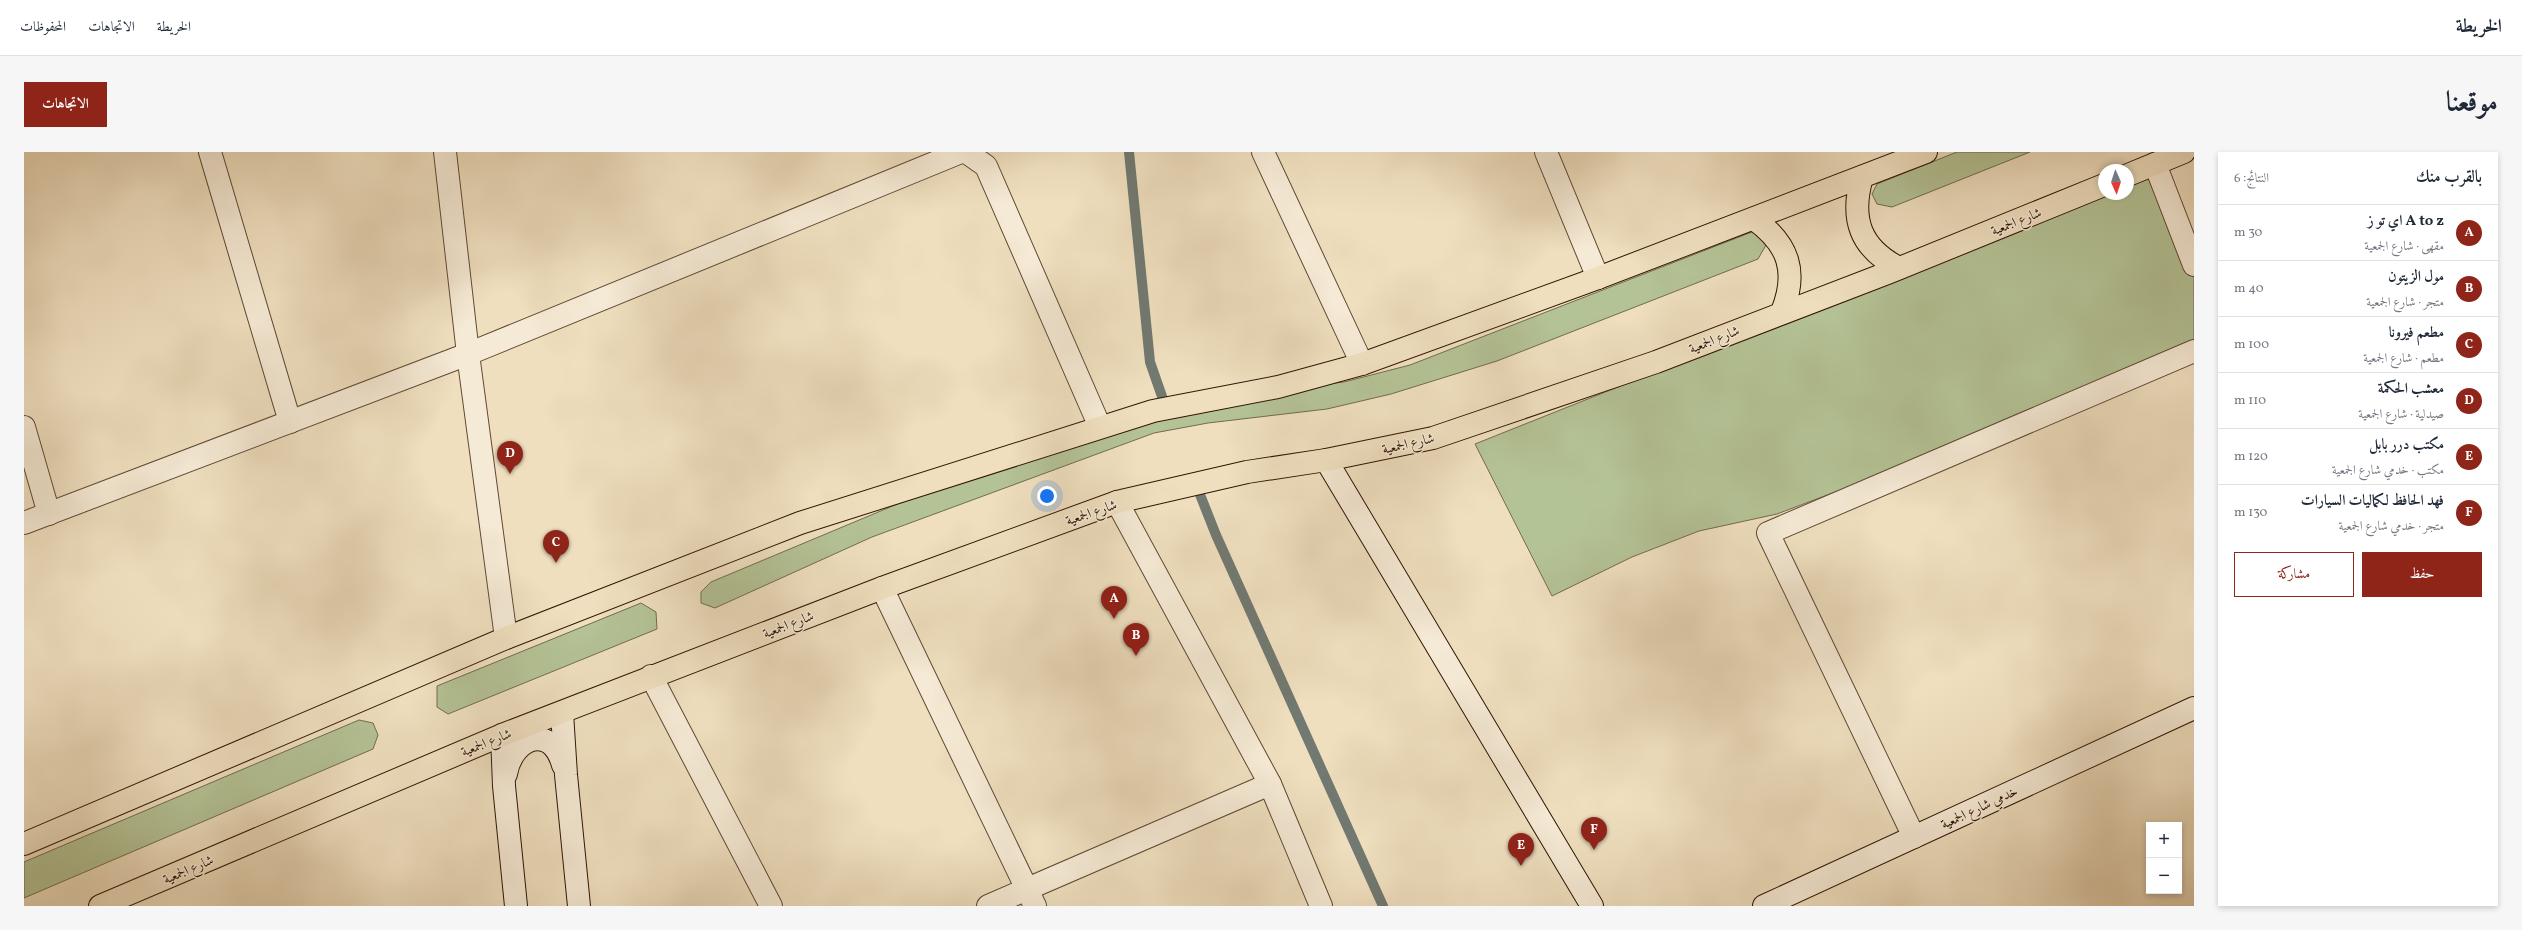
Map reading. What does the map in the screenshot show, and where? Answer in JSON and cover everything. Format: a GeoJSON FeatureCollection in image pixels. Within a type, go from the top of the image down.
{"type":"FeatureCollection","features":[{"type":"Feature","properties":{"kind":"main road"},"geometry":{"type":"LineString","coordinates":[[24,844],[506,638],[800,523],[1153,411],[1278,387],[1362,364],[1598,278],[1926,152]]}},
{"type":"Feature","properties":{"kind":"main road"},"geometry":{"type":"LineString","coordinates":[[2134,173],[2184,152]]}},
{"type":"Feature","properties":{"kind":"main road"},"geometry":{"type":"LineString","coordinates":[[1862,177],[1856,201],[1856,213],[1861,231],[1870,247],[1883,260],[1899,268]]}},
{"type":"Feature","properties":{"kind":"main road","name":"شارع الجمعية"},"geometry":{"type":"LineString","coordinates":[[100,906],[502,735],[562,713],[651,676],[882,588],[1117,502],[1247,472],[1326,460],[1433,438],[1656,362],[1899,268],[2098,187]]}},
{"type":"Feature","properties":{"kind":"main road"},"geometry":{"type":"LineString","coordinates":[[1754,219],[1776,238],[1788,260],[1790,283],[1788,295],[1782,312]]}},
{"type":"Feature","properties":{"kind":"street"},"geometry":{"type":"LineString","coordinates":[[210,152],[290,422]]}},
{"type":"Feature","properties":{"kind":"street"},"geometry":{"type":"LineString","coordinates":[[445,152],[468,354],[506,638]]}},
{"type":"Feature","properties":{"kind":"street"},"geometry":{"type":"LineString","coordinates":[[24,523],[468,354],[961,152]]}},
{"type":"Feature","properties":{"kind":"street"},"geometry":{"type":"LineString","coordinates":[[966,152],[986,166],[1100,427]]}},
{"type":"Feature","properties":{"kind":"street"},"geometry":{"type":"LineString","coordinates":[[1263,152],[1362,364]]}},
{"type":"Feature","properties":{"kind":"street"},"geometry":{"type":"LineString","coordinates":[[1546,152],[1598,278]]}},
{"type":"Feature","properties":{"kind":"street"},"geometry":{"type":"LineString","coordinates":[[2155,164],[2194,265]]}},
{"type":"Feature","properties":{"kind":"street"},"geometry":{"type":"LineString","coordinates":[[1914,837],[1768,533],[2194,351]]}},
{"type":"Feature","properties":{"kind":"street"},"geometry":{"type":"LineString","coordinates":[[24,428],[49,514]]}},
{"type":"Feature","properties":{"kind":"street"},"geometry":{"type":"LineString","coordinates":[[1326,460],[1592,906]]}},
{"type":"Feature","properties":{"kind":"street"},"geometry":{"type":"LineString","coordinates":[[1117,502],[1270,784],[1322,906]]}},
{"type":"Feature","properties":{"kind":"street"},"geometry":{"type":"LineString","coordinates":[[882,588],[1031,897]]}},
{"type":"Feature","properties":{"kind":"street"},"geometry":{"type":"LineString","coordinates":[[651,676],[771,906]]}},
{"type":"Feature","properties":{"kind":"street","name":"خدمي شارع الجمعية"},"geometry":{"type":"LineString","coordinates":[[1764,906],[2194,708]]}},
{"type":"Feature","properties":{"kind":"street"},"geometry":{"type":"LineString","coordinates":[[562,713],[566,775],[579,906]]}},
{"type":"Feature","properties":{"kind":"street"},"geometry":{"type":"LineString","coordinates":[[502,735],[504,786],[516,906]]}},
{"type":"Feature","properties":{"kind":"street"},"geometry":{"type":"LineString","coordinates":[[504,786],[508,762],[518,747],[534,738],[549,741],[559,751],[566,775]]}},
{"type":"Feature","properties":{"kind":"street"},"geometry":{"type":"LineString","coordinates":[[988,906],[1031,897],[1270,784]]}},
{"type":"Feature","properties":{"kind":"green space"},"geometry":{"type":"Polygon","coordinates":[[[1957,152],[2030,152],[1892,207],[1877,204],[1872,194],[1877,184],[1957,152]]]}},
{"type":"Feature","properties":{"kind":"green space"},"geometry":{"type":"Polygon","coordinates":[[[2147,176],[2194,277],[2194,356],[1777,514],[1699,531],[1632,557],[1552,596],[1475,444],[2098,195],[2098,200],[2134,200],[2134,181],[2147,176]]]}},
{"type":"Feature","properties":{"kind":"green space"},"geometry":{"type":"Polygon","coordinates":[[[1757,230],[1766,245],[1758,259],[1497,361],[1391,394],[1327,409],[1208,423],[1154,433],[872,537],[715,608],[701,603],[701,592],[711,582],[895,505],[1081,437],[1292,388],[1344,382],[1410,365],[1757,230]]]}},
{"type":"Feature","properties":{"kind":"green space"},"geometry":{"type":"Polygon","coordinates":[[[641,603],[656,612],[657,629],[448,714],[437,707],[437,686],[641,603]]]}},
{"type":"Feature","properties":{"kind":"green space"},"geometry":{"type":"Polygon","coordinates":[[[359,720],[373,723],[378,735],[373,749],[24,898],[24,862],[359,720]]]}},
{"type":"Feature","properties":{"kind":"waterway"},"geometry":{"type":"LineString","coordinates":[[1129,152],[1150,362],[1166,408]]}},
{"type":"Feature","properties":{"kind":"waterway"},"geometry":{"type":"LineString","coordinates":[[1197,487],[1216,535],[1383,906]]}},
{"type":"Feature","properties":{"kind":"place","name":"معشب الحكمة"},"geometry":{"type":"Point","coordinates":[510,474]}},
{"type":"Feature","properties":{"kind":"place","name":"مطعم فيرونا"},"geometry":{"type":"Point","coordinates":[556,563]}},
{"type":"Feature","properties":{"kind":"place","name":"A to z اي تو ز"},"geometry":{"type":"Point","coordinates":[1114,619]}},
{"type":"Feature","properties":{"kind":"place","name":"مول الزيتون"},"geometry":{"type":"Point","coordinates":[1136,656]}},
{"type":"Feature","properties":{"kind":"place","name":"فهد الحافظ لكماليات السيارات"},"geometry":{"type":"Point","coordinates":[1594,850]}},
{"type":"Feature","properties":{"kind":"place","name":"مكتب درر بابل"},"geometry":{"type":"Point","coordinates":[1521,866]}}]}
